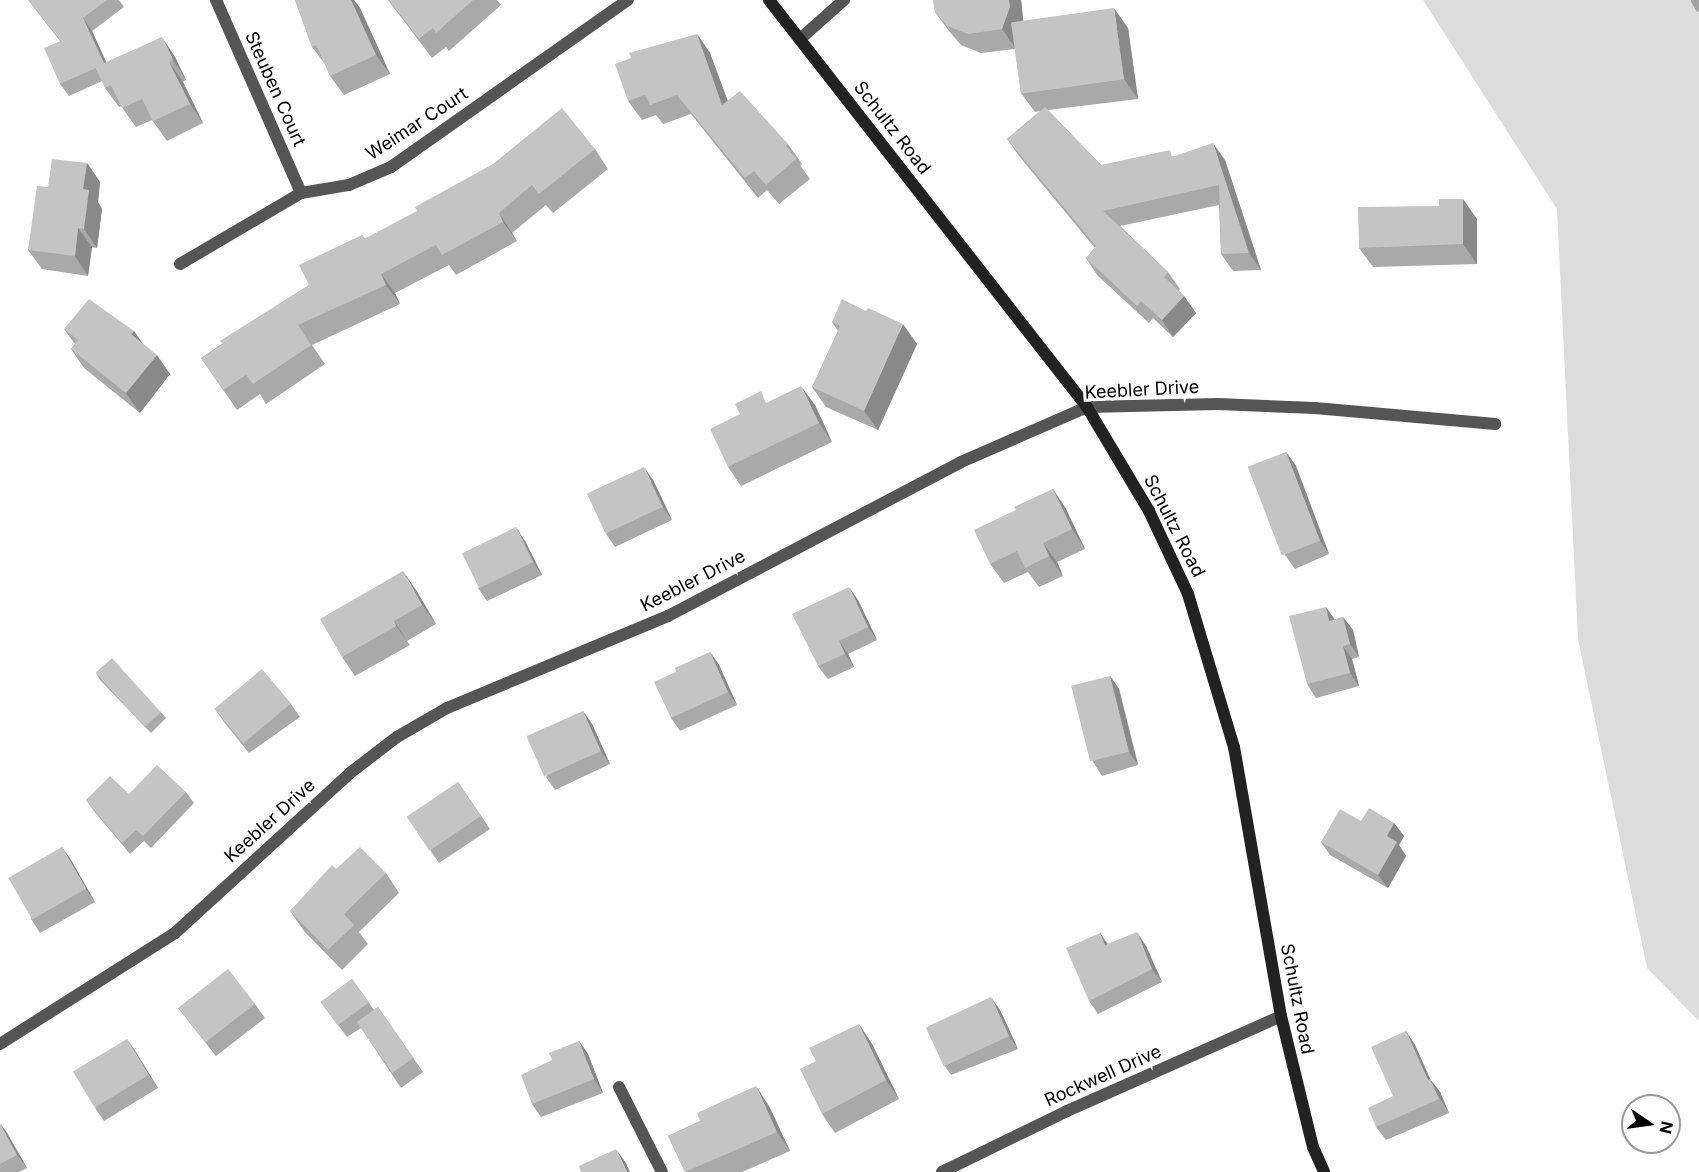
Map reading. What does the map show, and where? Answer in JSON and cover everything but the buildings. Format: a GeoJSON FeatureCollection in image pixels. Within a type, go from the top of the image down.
{"type":"FeatureCollection","features":[{"type":"Feature","properties":{"kind":"street","name":"Steuben Court"},"geometry":{"type":"LineString","coordinates":[[216,0],[301,193]]}},
{"type":"Feature","properties":{"kind":"street","name":"Weimar Court"},"geometry":{"type":"LineString","coordinates":[[180,264],[301,193],[348,185],[391,167],[628,0]]}},
{"type":"Feature","properties":{"kind":"street","name":"Schultz Road"},"geometry":{"type":"LineString","coordinates":[[770,0],[1087,407],[1149,511],[1188,594],[1234,747],[1281,1016],[1313,1147],[1324,1172]]}},
{"type":"Feature","properties":{"kind":"street"},"geometry":{"type":"LineString","coordinates":[[800,39],[844,0]]}},
{"type":"Feature","properties":{"kind":"street","name":"Keebler Drive"},"geometry":{"type":"LineString","coordinates":[[0,1044],[175,933],[350,773],[397,737],[447,708],[668,616],[961,462],[1087,407],[1218,404],[1315,408],[1495,424]]}},
{"type":"Feature","properties":{"kind":"street","name":"Rockwell Drive"},"geometry":{"type":"LineString","coordinates":[[942,1172],[1067,1111],[1281,1016]]}},
{"type":"Feature","properties":{"kind":"street"},"geometry":{"type":"LineString","coordinates":[[619,1088],[663,1172]]}},
{"type":"Feature","properties":{"kind":"shaded area"},"geometry":{"type":"Polygon","coordinates":[[[1423,0],[1699,0],[1699,1021],[1647,968],[1578,639],[1557,209],[1423,0]]]}},
{"type":"Feature","properties":{"kind":"waterway"},"geometry":{"type":"LineString","coordinates":[[1695,0],[1699,7]]}}]}
